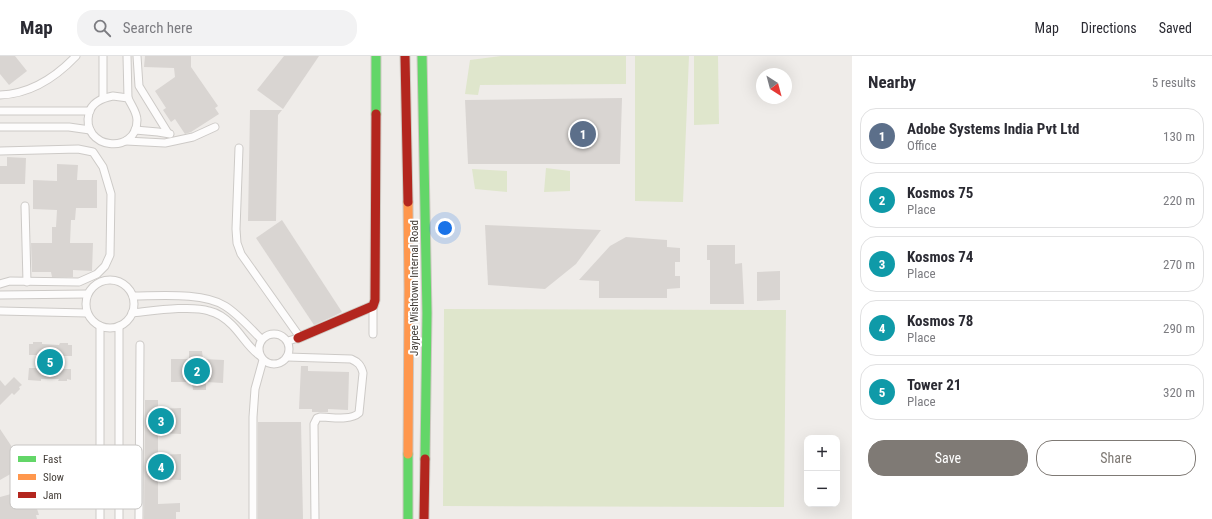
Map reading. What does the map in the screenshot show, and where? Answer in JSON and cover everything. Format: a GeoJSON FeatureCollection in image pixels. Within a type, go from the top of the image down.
{"type":"FeatureCollection","features":[{"type":"Feature","properties":{"kind":"street"},"geometry":{"type":"LineString","coordinates":[[0,95],[27,91],[40,85],[54,77],[76,56]]}},
{"type":"Feature","properties":{"kind":"street"},"geometry":{"type":"LineString","coordinates":[[103,56],[103,98]]}},
{"type":"Feature","properties":{"kind":"street"},"geometry":{"type":"LineString","coordinates":[[126,141],[135,130],[137,120],[135,111],[128,98],[127,56]]}},
{"type":"Feature","properties":{"kind":"street"},"geometry":{"type":"LineString","coordinates":[[137,56],[139,86],[168,133],[176,140]]}},
{"type":"Feature","properties":{"kind":"street"},"geometry":{"type":"LineString","coordinates":[[373,334],[373,306],[375,300],[376,56]]}},
{"type":"Feature","properties":{"kind":"street","name":"Jaypee Wishtown Internal Road"},"geometry":{"type":"LineString","coordinates":[[406,56],[410,290],[408,519]]}},
{"type":"Feature","properties":{"kind":"street","name":"Jaypee Wishtown Internal Road"},"geometry":{"type":"LineString","coordinates":[[422,56],[427,313],[424,519]]}},
{"type":"Feature","properties":{"kind":"street"},"geometry":{"type":"LineString","coordinates":[[128,98],[113,96],[103,98],[95,103],[90,111],[88,120],[90,130],[95,138],[103,143],[112,145],[126,141],[165,143],[193,137],[215,127]]}},
{"type":"Feature","properties":{"kind":"street"},"geometry":{"type":"LineString","coordinates":[[0,111],[90,111]]}},
{"type":"Feature","properties":{"kind":"street"},"geometry":{"type":"LineString","coordinates":[[0,127],[69,127],[90,130]]}},
{"type":"Feature","properties":{"kind":"street"},"geometry":{"type":"LineString","coordinates":[[135,130],[168,133]]}},
{"type":"Feature","properties":{"kind":"street"},"geometry":{"type":"LineString","coordinates":[[239,148],[236,229],[237,243],[242,254],[297,333],[298,338]]}},
{"type":"Feature","properties":{"kind":"street"},"geometry":{"type":"LineString","coordinates":[[0,151],[78,149],[93,152],[103,167],[111,194],[110,255],[105,266],[97,274],[79,282],[10,281],[0,284]]}},
{"type":"Feature","properties":{"kind":"street"},"geometry":{"type":"LineString","coordinates":[[25,206],[27,282]]}},
{"type":"Feature","properties":{"kind":"street"},"geometry":{"type":"LineString","coordinates":[[110,279],[119,281],[127,286],[133,296],[134,304],[132,313],[127,321],[119,326],[110,328],[100,326],[92,321],[87,313],[85,304],[87,294],[93,286],[101,281],[110,279]]}},
{"type":"Feature","properties":{"kind":"street"},"geometry":{"type":"LineString","coordinates":[[0,295],[87,294]]}},
{"type":"Feature","properties":{"kind":"street"},"geometry":{"type":"LineString","coordinates":[[133,296],[174,296],[209,299],[224,305],[261,340]]}},
{"type":"Feature","properties":{"kind":"street"},"geometry":{"type":"LineString","coordinates":[[288,341],[373,306]]}},
{"type":"Feature","properties":{"kind":"street"},"geometry":{"type":"LineString","coordinates":[[132,313],[194,309],[210,311],[220,315],[253,350],[261,358],[268,364],[280,363],[287,357],[290,347],[288,341],[282,335],[274,333],[267,335],[261,340],[258,350],[261,358],[255,389],[253,417],[253,519]]}},
{"type":"Feature","properties":{"kind":"street"},"geometry":{"type":"LineString","coordinates":[[0,311],[87,313]]}},
{"type":"Feature","properties":{"kind":"street"},"geometry":{"type":"LineString","coordinates":[[100,326],[100,445]]}},
{"type":"Feature","properties":{"kind":"street"},"geometry":{"type":"LineString","coordinates":[[119,326],[119,445]]}},
{"type":"Feature","properties":{"kind":"street"},"geometry":{"type":"LineString","coordinates":[[139,445],[140,345]]}},
{"type":"Feature","properties":{"kind":"street"},"geometry":{"type":"LineString","coordinates":[[287,357],[350,360],[358,362],[364,373],[359,413],[350,417],[320,417],[317,418],[314,424],[315,519]]}},
{"type":"Feature","properties":{"kind":"street"},"geometry":{"type":"LineString","coordinates":[[139,509],[139,519]]}},
{"type":"Feature","properties":{"kind":"green space"},"geometry":{"type":"Polygon","coordinates":[[[501,56],[626,56],[626,84],[480,85],[478,95],[465,94],[470,60],[501,56]]]}},
{"type":"Feature","properties":{"kind":"green space"},"geometry":{"type":"Polygon","coordinates":[[[635,56],[689,56],[683,202],[635,201],[635,56]]]}},
{"type":"Feature","properties":{"kind":"green space"},"geometry":{"type":"Polygon","coordinates":[[[694,56],[718,56],[719,124],[694,125],[694,56]]]}},
{"type":"Feature","properties":{"kind":"green space"},"geometry":{"type":"Polygon","coordinates":[[[546,168],[570,171],[570,191],[544,192],[546,168]]]}},
{"type":"Feature","properties":{"kind":"green space"},"geometry":{"type":"Polygon","coordinates":[[[472,169],[507,171],[507,192],[475,189],[472,169]]]}},
{"type":"Feature","properties":{"kind":"green space"},"geometry":{"type":"Polygon","coordinates":[[[444,309],[786,310],[784,507],[443,506],[444,309]]]}},
{"type":"Feature","properties":{"kind":"building"},"geometry":{"type":"Polygon","coordinates":[[[0,56],[15,56],[27,71],[9,85],[0,74],[0,56]]]}},
{"type":"Feature","properties":{"kind":"building"},"geometry":{"type":"Polygon","coordinates":[[[145,56],[191,56],[191,67],[218,106],[215,108],[219,114],[191,132],[185,134],[175,119],[171,122],[163,110],[166,108],[155,91],[175,77],[174,68],[144,67],[145,56]]]}},
{"type":"Feature","properties":{"kind":"building"},"geometry":{"type":"Polygon","coordinates":[[[284,56],[319,56],[283,109],[257,90],[284,56]]]}},
{"type":"Feature","properties":{"kind":"building"},"geometry":{"type":"Polygon","coordinates":[[[622,98],[620,164],[468,164],[465,100],[622,98]]]}},
{"type":"Feature","properties":{"kind":"building"},"geometry":{"type":"Polygon","coordinates":[[[250,110],[282,110],[278,115],[276,221],[248,221],[250,110]]]}},
{"type":"Feature","properties":{"kind":"building"},"geometry":{"type":"Polygon","coordinates":[[[7,157],[26,158],[25,184],[0,184],[0,166],[7,166],[7,157]]]}},
{"type":"Feature","properties":{"kind":"building"},"geometry":{"type":"Polygon","coordinates":[[[57,164],[78,165],[77,180],[97,180],[97,208],[76,208],[75,220],[71,220],[70,243],[93,243],[92,271],[73,270],[73,277],[52,277],[51,272],[32,272],[31,243],[52,243],[52,227],[56,227],[57,210],[33,209],[33,180],[57,181],[57,164]]]}},
{"type":"Feature","properties":{"kind":"building"},"geometry":{"type":"Polygon","coordinates":[[[282,220],[342,312],[314,325],[256,238],[282,220]]]}},
{"type":"Feature","properties":{"kind":"building"},"geometry":{"type":"Polygon","coordinates":[[[485,225],[601,230],[576,264],[545,289],[488,285],[485,225]]]}},
{"type":"Feature","properties":{"kind":"building"},"geometry":{"type":"Polygon","coordinates":[[[626,237],[667,240],[667,247],[680,248],[680,262],[675,262],[675,276],[680,276],[680,288],[667,289],[667,298],[599,298],[599,281],[579,280],[610,246],[626,237]]]}},
{"type":"Feature","properties":{"kind":"building"},"geometry":{"type":"Polygon","coordinates":[[[707,245],[735,245],[735,264],[742,263],[744,304],[710,304],[710,260],[707,260],[707,245]]]}},
{"type":"Feature","properties":{"kind":"building"},"geometry":{"type":"Polygon","coordinates":[[[780,271],[780,300],[757,301],[757,272],[780,271]]]}},
{"type":"Feature","properties":{"kind":"building"},"geometry":{"type":"Polygon","coordinates":[[[33,342],[59,345],[60,343],[68,343],[68,345],[72,345],[72,356],[59,356],[58,369],[71,369],[71,380],[28,380],[29,368],[42,368],[42,355],[29,355],[29,344],[33,344],[33,342]]]}},
{"type":"Feature","properties":{"kind":"building"},"geometry":{"type":"Polygon","coordinates":[[[189,351],[202,351],[203,359],[224,360],[223,383],[206,382],[206,390],[193,390],[192,382],[171,382],[171,359],[189,359],[189,351]]]}},
{"type":"Feature","properties":{"kind":"building"},"geometry":{"type":"Polygon","coordinates":[[[301,366],[308,366],[308,371],[349,372],[348,410],[328,409],[328,412],[312,412],[312,409],[299,409],[301,366]]]}},
{"type":"Feature","properties":{"kind":"building"},"geometry":{"type":"Polygon","coordinates":[[[14,377],[22,385],[19,387],[20,389],[14,395],[12,393],[0,405],[0,380],[5,386],[14,377]]]}},
{"type":"Feature","properties":{"kind":"building"},"geometry":{"type":"Polygon","coordinates":[[[145,400],[158,400],[158,409],[181,408],[181,434],[158,433],[158,455],[181,454],[181,480],[158,479],[158,504],[180,503],[180,512],[176,512],[176,519],[144,519],[145,400]]]}},
{"type":"Feature","properties":{"kind":"building"},"geometry":{"type":"Polygon","coordinates":[[[258,422],[301,422],[303,519],[258,519],[258,422]]]}},
{"type":"Feature","properties":{"kind":"building"},"geometry":{"type":"Polygon","coordinates":[[[0,429],[11,445],[10,474],[0,480],[0,429]]]}},
{"type":"Feature","properties":{"kind":"building"},"geometry":{"type":"Polygon","coordinates":[[[10,494],[10,509],[37,509],[39,515],[36,515],[37,519],[0,519],[0,497],[10,494]]]}},
{"type":"Feature","properties":{"kind":"traffic: fast"},"geometry":{"type":"LineString","coordinates":[[376,56],[376,114]]}},
{"type":"Feature","properties":{"kind":"traffic: fast"},"geometry":{"type":"LineString","coordinates":[[422,56],[427,313],[425,459]]}},
{"type":"Feature","properties":{"kind":"traffic: fast"},"geometry":{"type":"LineString","coordinates":[[408,454],[408,519]]}},
{"type":"Feature","properties":{"kind":"traffic: slow"},"geometry":{"type":"LineString","coordinates":[[408,202],[408,454]]}},
{"type":"Feature","properties":{"kind":"traffic: jam"},"geometry":{"type":"LineString","coordinates":[[405,56],[408,202]]}},
{"type":"Feature","properties":{"kind":"traffic: jam"},"geometry":{"type":"LineString","coordinates":[[298,338],[373,306],[375,300],[376,114]]}},
{"type":"Feature","properties":{"kind":"traffic: jam"},"geometry":{"type":"LineString","coordinates":[[424,519],[425,459]]}},
{"type":"Feature","properties":{"kind":"place","name":"Adobe Systems India Pvt Ltd"},"geometry":{"type":"Point","coordinates":[583,134]}},
{"type":"Feature","properties":{"kind":"place","name":"Tower 21"},"geometry":{"type":"Point","coordinates":[50,362]}},
{"type":"Feature","properties":{"kind":"place","name":"Kosmos 75"},"geometry":{"type":"Point","coordinates":[197,371]}},
{"type":"Feature","properties":{"kind":"place","name":"Kosmos 74"},"geometry":{"type":"Point","coordinates":[161,421]}},
{"type":"Feature","properties":{"kind":"place","name":"Kosmos 78"},"geometry":{"type":"Point","coordinates":[161,467]}}]}
